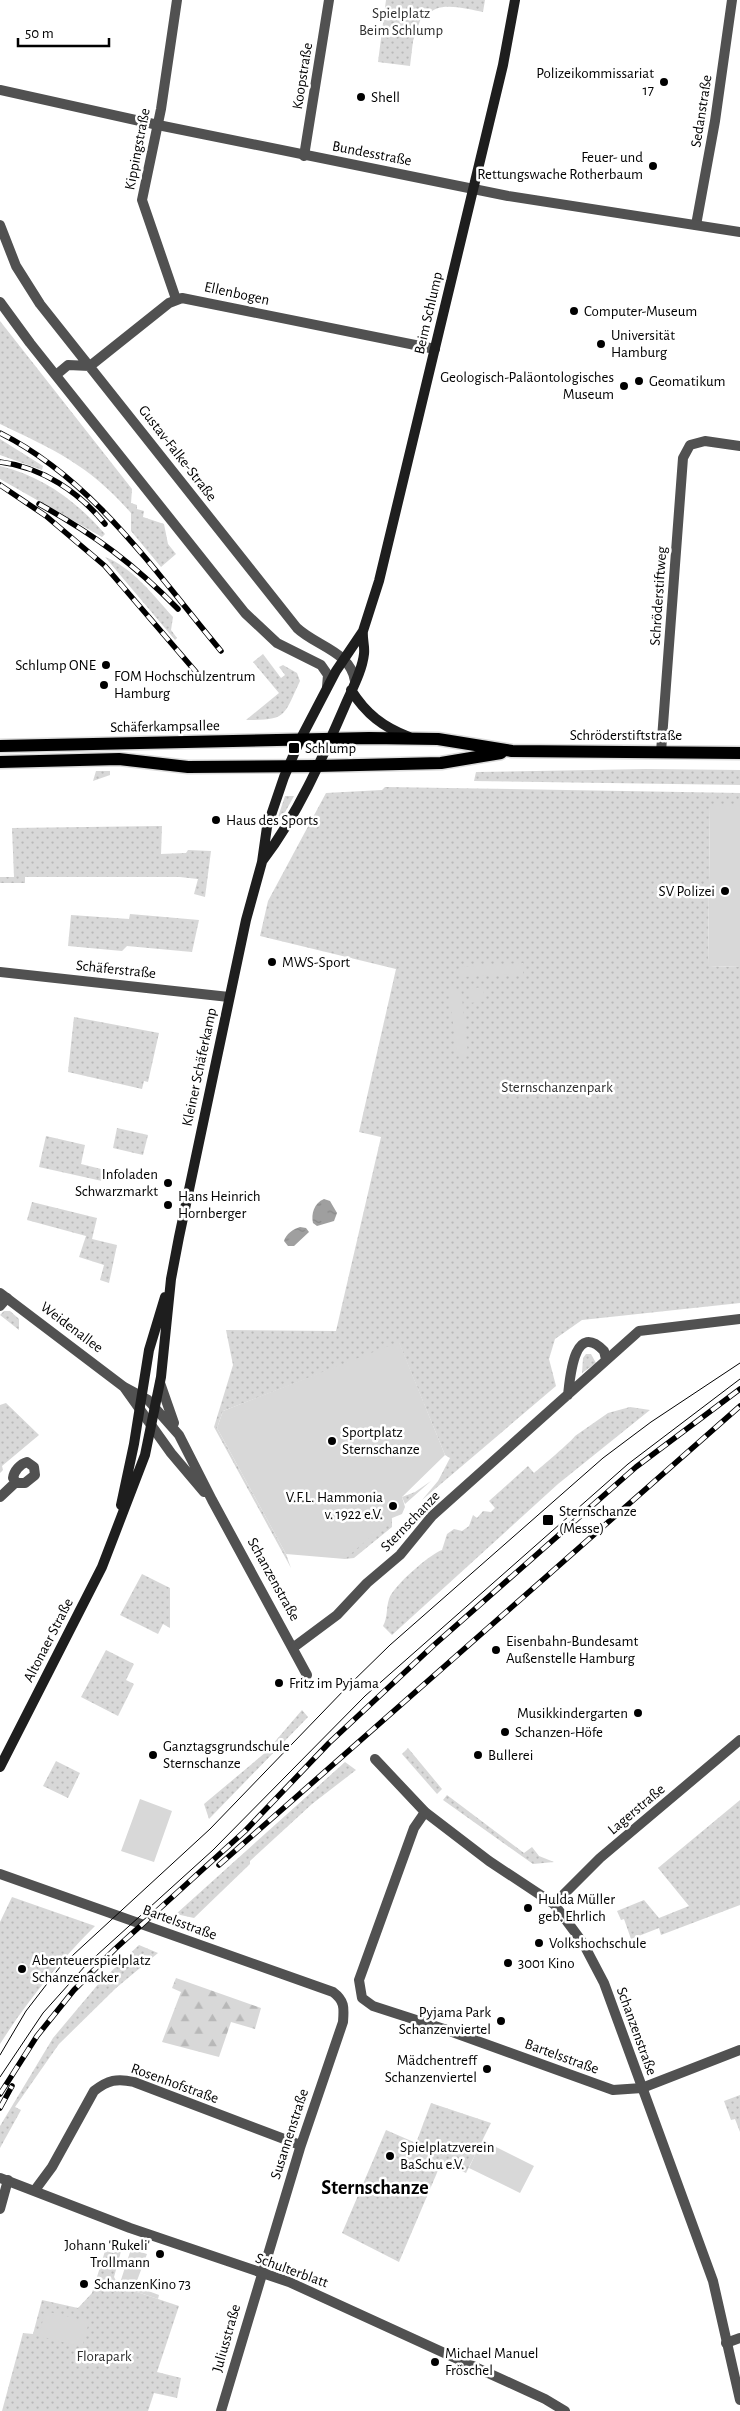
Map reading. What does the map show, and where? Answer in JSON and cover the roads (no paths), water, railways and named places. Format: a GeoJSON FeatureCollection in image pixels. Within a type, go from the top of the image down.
{"type":"FeatureCollection","features":[{"type":"Feature","properties":{"kind":"main road","name":"Beim Schlump"},"geometry":{"type":"LineString","coordinates":[[288,766],[327,687],[343,659],[363,631],[382,571],[503,66],[515,0]]}},
{"type":"Feature","properties":{"kind":"main road","name":"Beim Schlump"},"geometry":{"type":"LineString","coordinates":[[318,766],[353,685],[364,654],[363,631]]}},
{"type":"Feature","properties":{"kind":"main road"},"geometry":{"type":"LineString","coordinates":[[353,685],[374,719],[392,731],[414,739]]}},
{"type":"Feature","properties":{"kind":"main road","name":"Schröderstiftstraße"},"geometry":{"type":"LineString","coordinates":[[331,738],[438,739],[512,751],[740,752]]}},
{"type":"Feature","properties":{"kind":"main road","name":"Schäferkampsallee"},"geometry":{"type":"LineString","coordinates":[[0,746],[331,738]]}},
{"type":"Feature","properties":{"kind":"main road","name":"Schröderstiftstraße"},"geometry":{"type":"LineString","coordinates":[[318,766],[441,763],[512,751]]}},
{"type":"Feature","properties":{"kind":"main road"},"geometry":{"type":"LineString","coordinates":[[0,762],[119,759],[188,767],[318,766]]}},
{"type":"Feature","properties":{"kind":"main road","name":"Kleiner Schäferkamp"},"geometry":{"type":"LineString","coordinates":[[151,1428],[160,1382],[171,1279],[229,997],[246,920],[262,862],[267,827],[288,766]]}},
{"type":"Feature","properties":{"kind":"main road","name":"Kleiner Schäferkamp"},"geometry":{"type":"LineString","coordinates":[[262,862],[286,829],[318,766]]}},
{"type":"Feature","properties":{"kind":"main road","name":"Kleiner Schäferkamp"},"geometry":{"type":"LineString","coordinates":[[141,1394],[151,1340],[171,1279]]}},
{"type":"Feature","properties":{"kind":"main road","name":"Altonaer Straße"},"geometry":{"type":"LineString","coordinates":[[117,1524],[141,1394]]}},
{"type":"Feature","properties":{"kind":"main road","name":"Altonaer Straße"},"geometry":{"type":"LineString","coordinates":[[0,1768],[102,1567],[117,1524],[139,1472],[151,1428]]}},
{"type":"Feature","properties":{"kind":"street","name":"Kippingstraße"},"geometry":{"type":"LineString","coordinates":[[176,299],[142,200],[158,125],[177,0]]}},
{"type":"Feature","properties":{"kind":"street","name":"Koopstraße"},"geometry":{"type":"LineString","coordinates":[[304,156],[329,0]]}},
{"type":"Feature","properties":{"kind":"street","name":"Sedanstraße"},"geometry":{"type":"LineString","coordinates":[[696,225],[715,121],[732,0]]}},
{"type":"Feature","properties":{"kind":"street","name":"Bundesstraße"},"geometry":{"type":"LineString","coordinates":[[0,90],[304,156],[473,189],[740,232]]}},
{"type":"Feature","properties":{"kind":"street","name":"Gustav-Falke-Straße"},"geometry":{"type":"LineString","coordinates":[[0,225],[9,250],[26,284],[298,628],[343,659],[351,667],[353,685]]}},
{"type":"Feature","properties":{"kind":"street","name":"Ellenbogen"},"geometry":{"type":"LineString","coordinates":[[176,299],[190,298],[435,350]]}},
{"type":"Feature","properties":{"kind":"street"},"geometry":{"type":"LineString","coordinates":[[56,375],[68,365],[90,366],[176,299]]}},
{"type":"Feature","properties":{"kind":"street"},"geometry":{"type":"LineString","coordinates":[[0,302],[245,613],[272,640],[322,665],[328,675],[327,687]]}},
{"type":"Feature","properties":{"kind":"street","name":"Schröderstiftweg"},"geometry":{"type":"LineString","coordinates":[[661,752],[683,458],[690,445],[705,441],[740,446]]}},
{"type":"Feature","properties":{"kind":"street","name":"Schäferstraße"},"geometry":{"type":"LineString","coordinates":[[0,972],[229,997]]}},
{"type":"Feature","properties":{"kind":"street","name":"Weidenallee"},"geometry":{"type":"LineString","coordinates":[[2,1299],[124,1387],[141,1394],[156,1407]]}},
{"type":"Feature","properties":{"kind":"street","name":"Sternschanze"},"geometry":{"type":"LineString","coordinates":[[294,1647],[337,1615],[367,1584],[409,1546],[432,1516],[639,1331],[740,1319]]}},
{"type":"Feature","properties":{"kind":"street"},"geometry":{"type":"LineString","coordinates":[[568,1395],[570,1369],[576,1351],[586,1344],[596,1344],[604,1351],[606,1359]]}},
{"type":"Feature","properties":{"kind":"street"},"geometry":{"type":"LineString","coordinates":[[160,1382],[179,1435]]}},
{"type":"Feature","properties":{"kind":"street","name":"Weidenallee"},"geometry":{"type":"LineString","coordinates":[[124,1387],[139,1410]]}},
{"type":"Feature","properties":{"kind":"street","name":"Schanzenstraße"},"geometry":{"type":"LineString","coordinates":[[156,1407],[179,1435],[212,1500],[294,1647],[307,1675]]}},
{"type":"Feature","properties":{"kind":"street","name":"Schanzenstraße"},"geometry":{"type":"LineString","coordinates":[[139,1410],[184,1470],[212,1500]]}},
{"type":"Feature","properties":{"kind":"street"},"geometry":{"type":"LineString","coordinates":[[0,1497],[16,1482]]}},
{"type":"Feature","properties":{"kind":"street","name":"Lagerstraße"},"geometry":{"type":"LineString","coordinates":[[554,1904],[600,1858],[740,1740]]}},
{"type":"Feature","properties":{"kind":"street","name":"Schanzenstraße"},"geometry":{"type":"LineString","coordinates":[[375,1759],[425,1812],[489,1861],[554,1904],[579,1936],[596,1966],[713,2282],[740,2400]]}},
{"type":"Feature","properties":{"kind":"street","name":"Bartelsstraße"},"geometry":{"type":"LineString","coordinates":[[425,1812],[414,1828],[359,1980],[362,1998],[373,2006],[444,2029],[612,2090],[642,2088],[740,2050]]}},
{"type":"Feature","properties":{"kind":"street","name":"Bartelsstraße"},"geometry":{"type":"LineString","coordinates":[[0,1874],[333,1992],[340,1997],[344,2005]]}},
{"type":"Feature","properties":{"kind":"street","name":"Susannenstraße"},"geometry":{"type":"LineString","coordinates":[[261,2273],[300,2145],[343,2022],[344,2005]]}},
{"type":"Feature","properties":{"kind":"street","name":"Rosenhofstraße"},"geometry":{"type":"LineString","coordinates":[[34,2190],[52,2167],[94,2090],[105,2082],[118,2078],[134,2082],[300,2145]]}},
{"type":"Feature","properties":{"kind":"street"},"geometry":{"type":"LineString","coordinates":[[0,2209],[4,2179]]}},
{"type":"Feature","properties":{"kind":"street","name":"Schulterblatt"},"geometry":{"type":"LineString","coordinates":[[4,2179],[130,2228],[289,2282],[545,2398],[565,2411]]}},
{"type":"Feature","properties":{"kind":"street","name":"Juliusstraße"},"geometry":{"type":"LineString","coordinates":[[221,2411],[261,2273]]}},
{"type":"Feature","properties":{"kind":"street"},"geometry":{"type":"LineString","coordinates":[[726,2344],[740,2338]]}},
{"type":"Feature","properties":{"kind":"water"},"geometry":{"type":"Polygon","coordinates":[[[324,1199],[330,1201],[337,1213],[334,1221],[317,1226],[313,1223],[312,1216],[318,1203],[324,1199]]]}},
{"type":"Feature","properties":{"kind":"water"},"geometry":{"type":"Polygon","coordinates":[[[300,1227],[306,1228],[309,1232],[294,1246],[288,1246],[284,1241],[286,1236],[292,1230],[300,1227]]]}},
{"type":"Feature","properties":{"kind":"tram line"},"geometry":{"type":"LineString","coordinates":[[0,2055],[26,2011],[60,1967],[210,1829],[390,1645],[603,1458],[651,1422],[740,1363]]}},
{"type":"Feature","properties":{"kind":"tram line"},"geometry":{"type":"LineString","coordinates":[[0,2077],[43,2013],[86,1965],[213,1850],[365,1696],[628,1464],[740,1379]]}},
{"type":"Feature","properties":{"kind":"railway"},"geometry":{"type":"LineString","coordinates":[[0,433],[34,453],[65,476],[94,502],[147,560],[221,651]]}},
{"type":"Feature","properties":{"kind":"railway"},"geometry":{"type":"LineString","coordinates":[[0,462],[30,469],[59,483],[84,502],[105,524]]}},
{"type":"Feature","properties":{"kind":"railway"},"geometry":{"type":"LineString","coordinates":[[0,485],[46,516],[105,566],[196,672]]}},
{"type":"Feature","properties":{"kind":"railway"},"geometry":{"type":"LineString","coordinates":[[39,504],[113,551],[146,578],[178,609]]}},
{"type":"Feature","properties":{"kind":"railway"},"geometry":{"type":"LineString","coordinates":[[0,2094],[37,2036],[74,1990],[115,1949],[245,1831],[329,1743],[434,1645],[636,1467],[740,1389]]}},
{"type":"Feature","properties":{"kind":"railway"},"geometry":{"type":"LineString","coordinates":[[219,1865],[740,1406]]}},
{"type":"Feature","properties":{"kind":"railway"},"geometry":{"type":"LineString","coordinates":[[0,2108],[12,2086]]}},
{"type":"Feature","properties":{"kind":"place","name":"Polizeikommissariat 17"},"geometry":{"type":"Point","coordinates":[664,82]}},
{"type":"Feature","properties":{"kind":"place","name":"Shell"},"geometry":{"type":"Point","coordinates":[361,97]}},
{"type":"Feature","properties":{"kind":"place","name":"Feuer- und Rettungswache Rotherbaum"},"geometry":{"type":"Point","coordinates":[653,166]}},
{"type":"Feature","properties":{"kind":"place","name":"Computer-Museum"},"geometry":{"type":"Point","coordinates":[574,311]}},
{"type":"Feature","properties":{"kind":"place","name":"Universität Hamburg"},"geometry":{"type":"Point","coordinates":[601,344]}},
{"type":"Feature","properties":{"kind":"place","name":"Geomatikum"},"geometry":{"type":"Point","coordinates":[639,381]}},
{"type":"Feature","properties":{"kind":"place","name":"Geologisch-Paläontologisches Museum"},"geometry":{"type":"Point","coordinates":[624,386]}},
{"type":"Feature","properties":{"kind":"place","name":"Schlump ONE"},"geometry":{"type":"Point","coordinates":[106,665]}},
{"type":"Feature","properties":{"kind":"place","name":"FOM Hochschulzentrum Hamburg"},"geometry":{"type":"Point","coordinates":[104,685]}},
{"type":"Feature","properties":{"kind":"place","name":"Schlump"},"geometry":{"type":"Point","coordinates":[294,748]}},
{"type":"Feature","properties":{"kind":"place","name":"Haus des Sports"},"geometry":{"type":"Point","coordinates":[216,820]}},
{"type":"Feature","properties":{"kind":"place","name":"SV Polizei"},"geometry":{"type":"Point","coordinates":[725,891]}},
{"type":"Feature","properties":{"kind":"place","name":"MWS-Sport"},"geometry":{"type":"Point","coordinates":[272,962]}},
{"type":"Feature","properties":{"kind":"place","name":"Infoladen Schwarzmarkt"},"geometry":{"type":"Point","coordinates":[168,1183]}},
{"type":"Feature","properties":{"kind":"place","name":"Hans Heinrich Hornberger"},"geometry":{"type":"Point","coordinates":[168,1205]}},
{"type":"Feature","properties":{"kind":"place","name":"Sportplatz Sternschanze"},"geometry":{"type":"Point","coordinates":[332,1441]}},
{"type":"Feature","properties":{"kind":"place","name":"V.F.L. Hammonia v. 1922 e.V."},"geometry":{"type":"Point","coordinates":[393,1506]}},
{"type":"Feature","properties":{"kind":"place","name":"Sternschanze (Messe)"},"geometry":{"type":"Point","coordinates":[548,1520]}},
{"type":"Feature","properties":{"kind":"place","name":"Eisenbahn-Bundesamt Außenstelle Hamburg"},"geometry":{"type":"Point","coordinates":[496,1650]}},
{"type":"Feature","properties":{"kind":"place","name":"Fritz im Pyjama"},"geometry":{"type":"Point","coordinates":[279,1683]}},
{"type":"Feature","properties":{"kind":"place","name":"Musikkindergarten"},"geometry":{"type":"Point","coordinates":[638,1713]}},
{"type":"Feature","properties":{"kind":"place","name":"Schanzen-Höfe"},"geometry":{"type":"Point","coordinates":[505,1732]}},
{"type":"Feature","properties":{"kind":"place","name":"Ganztagsgrundschule Sternschanze"},"geometry":{"type":"Point","coordinates":[153,1755]}},
{"type":"Feature","properties":{"kind":"place","name":"Bullerei"},"geometry":{"type":"Point","coordinates":[478,1755]}},
{"type":"Feature","properties":{"kind":"place","name":"Hulda Müller geb. Ehrlich"},"geometry":{"type":"Point","coordinates":[528,1908]}},
{"type":"Feature","properties":{"kind":"place","name":"Volkshochschule"},"geometry":{"type":"Point","coordinates":[539,1943]}},
{"type":"Feature","properties":{"kind":"place","name":"3001 Kino"},"geometry":{"type":"Point","coordinates":[508,1963]}},
{"type":"Feature","properties":{"kind":"place","name":"Abenteuerspielplatz Schanzenacker"},"geometry":{"type":"Point","coordinates":[22,1969]}},
{"type":"Feature","properties":{"kind":"place","name":"Pyjama Park Schanzenviertel"},"geometry":{"type":"Point","coordinates":[501,2021]}},
{"type":"Feature","properties":{"kind":"place","name":"Mädchentreff Schanzenviertel"},"geometry":{"type":"Point","coordinates":[487,2069]}},
{"type":"Feature","properties":{"kind":"place","name":"Spielplatzverein BaSchu e.V."},"geometry":{"type":"Point","coordinates":[390,2156]}},
{"type":"Feature","properties":{"kind":"place","name":"Johann 'Rukeli' Trollmann"},"geometry":{"type":"Point","coordinates":[160,2254]}},
{"type":"Feature","properties":{"kind":"place","name":"SchanzenKino 73"},"geometry":{"type":"Point","coordinates":[84,2284]}},
{"type":"Feature","properties":{"kind":"place","name":"Michael Manuel Fröschel"},"geometry":{"type":"Point","coordinates":[435,2362]}},
{"type":"Feature","properties":{"kind":"district","name":"Sternschanze"},"geometry":{"type":"Point","coordinates":[375,2187]}},
{"type":"Feature","properties":{"kind":"park label","name":"Spielplatz Beim Schlump"},"geometry":{"type":"Point","coordinates":[401,22]}},
{"type":"Feature","properties":{"kind":"park label","name":"Sternschanzenpark"},"geometry":{"type":"Point","coordinates":[557,1087]}},
{"type":"Feature","properties":{"kind":"park label","name":"Florapark"},"geometry":{"type":"Point","coordinates":[104,2356]}}]}
